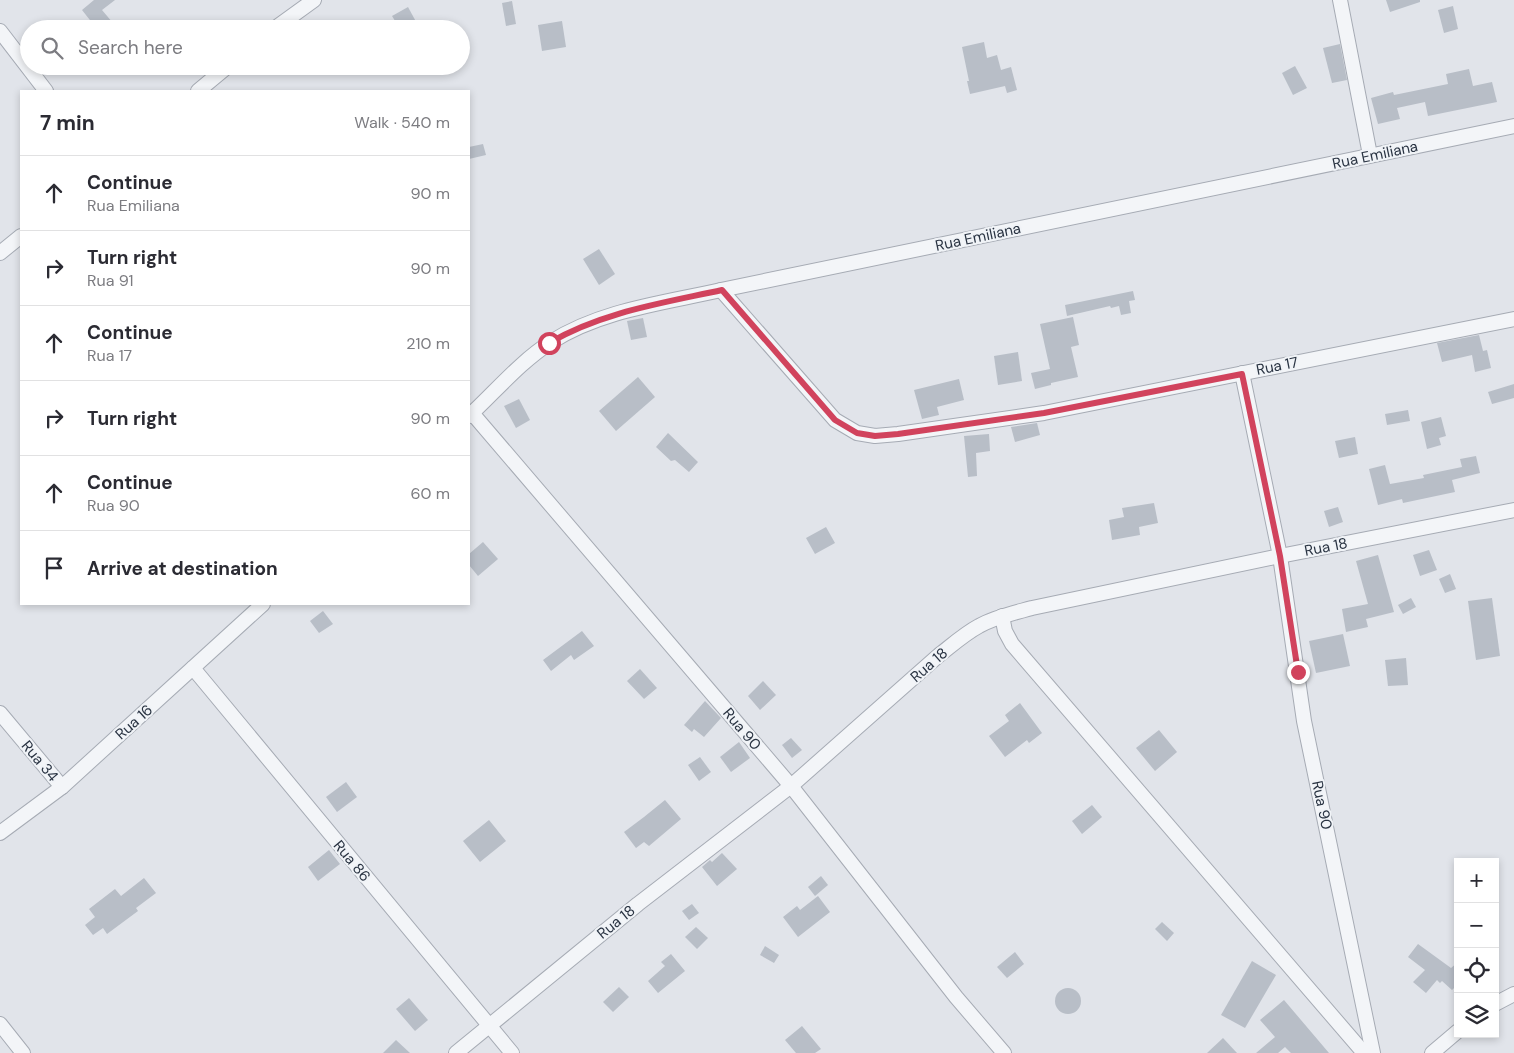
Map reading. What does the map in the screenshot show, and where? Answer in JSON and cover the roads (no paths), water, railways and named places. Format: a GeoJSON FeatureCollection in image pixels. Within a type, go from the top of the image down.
{"type":"FeatureCollection","features":[{"type":"Feature","properties":{"kind":"street"},"geometry":{"type":"LineString","coordinates":[[286,20],[314,0]]}},
{"type":"Feature","properties":{"kind":"street"},"geometry":{"type":"LineString","coordinates":[[1340,0],[1370,155]]}},
{"type":"Feature","properties":{"kind":"street"},"geometry":{"type":"LineString","coordinates":[[0,31],[20,57]]}},
{"type":"Feature","properties":{"kind":"street"},"geometry":{"type":"LineString","coordinates":[[34,75],[45,90]]}},
{"type":"Feature","properties":{"kind":"street"},"geometry":{"type":"LineString","coordinates":[[199,90],[217,75]]}},
{"type":"Feature","properties":{"kind":"street","name":"Rua Emiliana"},"geometry":{"type":"LineString","coordinates":[[471,414],[517,369],[549,343],[572,330],[618,313],[1514,126]]}},
{"type":"Feature","properties":{"kind":"street"},"geometry":{"type":"LineString","coordinates":[[0,253],[20,237]]}},
{"type":"Feature","properties":{"kind":"street","name":"Rua 17"},"geometry":{"type":"LineString","coordinates":[[722,290],[835,420],[857,433],[875,436],[1044,413],[1514,319]]}},
{"type":"Feature","properties":{"kind":"street","name":"Rua 90"},"geometry":{"type":"LineString","coordinates":[[1242,374],[1280,556],[1304,721],[1374,1053]]}},
{"type":"Feature","properties":{"kind":"street","name":"Rua 90"},"geometry":{"type":"LineString","coordinates":[[471,414],[791,786],[956,997],[1004,1053]]}},
{"type":"Feature","properties":{"kind":"street","name":"Rua 18"},"geometry":{"type":"LineString","coordinates":[[456,1053],[638,904],[791,786],[957,641],[980,625],[1002,616],[1032,608],[1280,556],[1514,510]]}},
{"type":"Feature","properties":{"kind":"street","name":"Rua 16"},"geometry":{"type":"LineString","coordinates":[[0,833],[62,787],[262,605]]}},
{"type":"Feature","properties":{"kind":"street"},"geometry":{"type":"LineString","coordinates":[[1002,616],[1005,631],[1012,644],[1364,1053]]}},
{"type":"Feature","properties":{"kind":"street","name":"Rua 86"},"geometry":{"type":"LineString","coordinates":[[193,668],[512,1053]]}},
{"type":"Feature","properties":{"kind":"street","name":"Rua 34"},"geometry":{"type":"LineString","coordinates":[[0,712],[62,787]]}},
{"type":"Feature","properties":{"kind":"street"},"geometry":{"type":"LineString","coordinates":[[1499,1002],[1514,994]]}},
{"type":"Feature","properties":{"kind":"street"},"geometry":{"type":"LineString","coordinates":[[0,1024],[23,1053]]}},
{"type":"Feature","properties":{"kind":"street"},"geometry":{"type":"LineString","coordinates":[[1432,1053],[1454,1034]]}}]}
